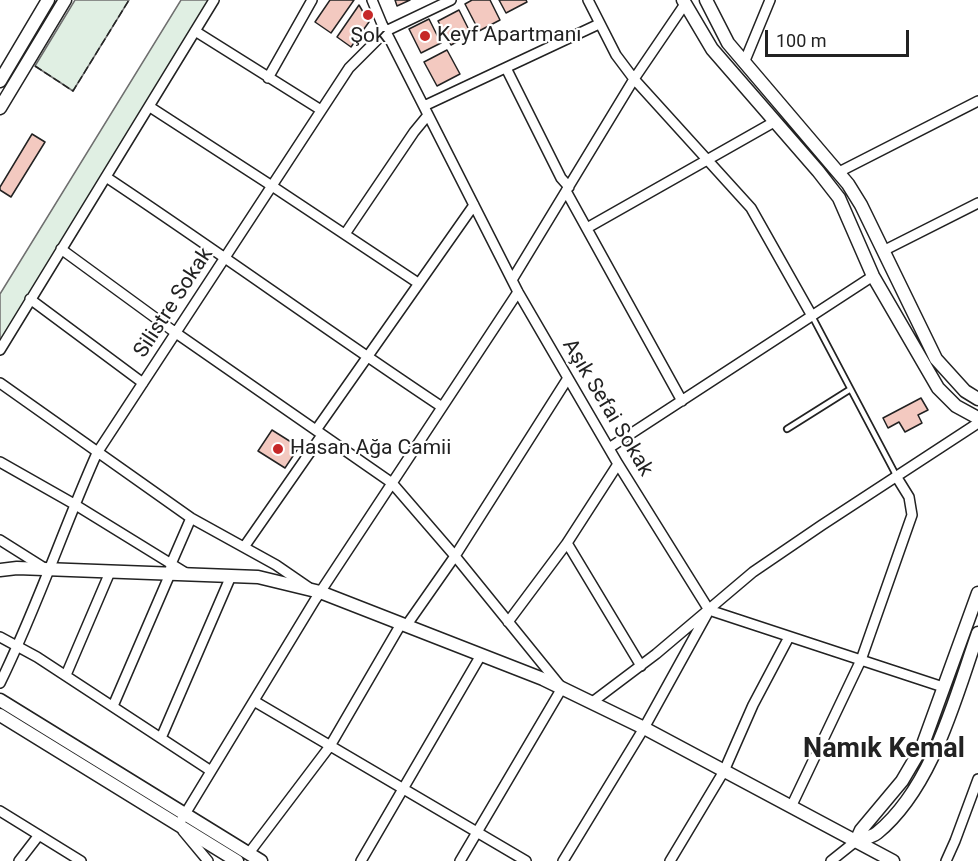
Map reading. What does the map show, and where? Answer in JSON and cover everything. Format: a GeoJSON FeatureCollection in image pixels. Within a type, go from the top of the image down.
{"type":"FeatureCollection","features":[{"type":"Feature","properties":{"kind":"street"},"geometry":{"type":"LineString","coordinates":[[0,81],[48,0]]}},
{"type":"Feature","properties":{"kind":"street"},"geometry":{"type":"LineString","coordinates":[[0,108],[65,0]]}},
{"type":"Feature","properties":{"kind":"street"},"geometry":{"type":"LineString","coordinates":[[0,350],[214,0]]}},
{"type":"Feature","properties":{"kind":"street"},"geometry":{"type":"LineString","coordinates":[[268,78],[312,0]]}},
{"type":"Feature","properties":{"kind":"street","name":"Aşık Sefai Sokak"},"geometry":{"type":"LineString","coordinates":[[372,0],[518,292],[618,464],[709,610]]}},
{"type":"Feature","properties":{"kind":"street","name":"Silistre Sokak"},"geometry":{"type":"LineString","coordinates":[[0,682],[18,646],[74,504],[97,453],[321,110],[349,68],[386,31],[451,0]]}},
{"type":"Feature","properties":{"kind":"street"},"geometry":{"type":"LineString","coordinates":[[588,0],[616,55],[634,79],[751,208],[812,316]]}},
{"type":"Feature","properties":{"kind":"street"},"geometry":{"type":"LineString","coordinates":[[706,0],[728,44],[839,172],[861,205],[936,359],[965,391],[978,399]]}},
{"type":"Feature","properties":{"kind":"street"},"geometry":{"type":"LineString","coordinates":[[744,63],[771,0]]}},
{"type":"Feature","properties":{"kind":"street"},"geometry":{"type":"LineString","coordinates":[[512,280],[634,79],[684,2],[712,49],[839,198],[873,276],[938,388],[956,406],[978,418]]}},
{"type":"Feature","properties":{"kind":"street"},"geometry":{"type":"LineString","coordinates":[[345,234],[426,111],[507,68],[600,24]]}},
{"type":"Feature","properties":{"kind":"street"},"geometry":{"type":"LineString","coordinates":[[195,32],[321,110]]}},
{"type":"Feature","properties":{"kind":"street"},"geometry":{"type":"LineString","coordinates":[[507,68],[587,228],[682,401]]}},
{"type":"Feature","properties":{"kind":"street"},"geometry":{"type":"LineString","coordinates":[[839,172],[978,102]]}},
{"type":"Feature","properties":{"kind":"street"},"geometry":{"type":"LineString","coordinates":[[150,107],[418,283]]}},
{"type":"Feature","properties":{"kind":"street"},"geometry":{"type":"LineString","coordinates":[[587,228],[774,122]]}},
{"type":"Feature","properties":{"kind":"street"},"geometry":{"type":"LineString","coordinates":[[106,177],[442,407]]}},
{"type":"Feature","properties":{"kind":"street"},"geometry":{"type":"LineString","coordinates":[[883,250],[978,203]]}},
{"type":"Feature","properties":{"kind":"street"},"geometry":{"type":"LineString","coordinates":[[244,548],[367,357],[474,205]]}},
{"type":"Feature","properties":{"kind":"street"},"geometry":{"type":"LineString","coordinates":[[61,249],[176,333],[392,483],[455,556],[562,688]]}},
{"type":"Feature","properties":{"kind":"street"},"geometry":{"type":"LineString","coordinates":[[609,448],[873,276]]}},
{"type":"Feature","properties":{"kind":"street"},"geometry":{"type":"LineString","coordinates":[[179,826],[184,812],[254,701],[317,591],[392,483],[518,292]]}},
{"type":"Feature","properties":{"kind":"street"},"geometry":{"type":"LineString","coordinates":[[30,299],[143,383]]}},
{"type":"Feature","properties":{"kind":"street"},"geometry":{"type":"LineString","coordinates":[[0,700],[184,812],[252,857],[330,746],[403,625],[455,556],[568,378]]}},
{"type":"Feature","properties":{"kind":"street"},"geometry":{"type":"LineString","coordinates":[[0,383],[191,518],[317,591]]}},
{"type":"Feature","properties":{"kind":"street"},"geometry":{"type":"LineString","coordinates":[[591,703],[641,666],[753,572],[978,423]]}},
{"type":"Feature","properties":{"kind":"street"},"geometry":{"type":"LineString","coordinates":[[0,462],[74,504],[171,569],[188,575],[258,577],[317,591],[481,655],[562,688],[645,728],[893,861]]}},
{"type":"Feature","properties":{"kind":"street"},"geometry":{"type":"LineString","coordinates":[[508,622],[567,543],[618,464]]}},
{"type":"Feature","properties":{"kind":"street"},"geometry":{"type":"LineString","coordinates":[[791,807],[861,660],[912,515],[909,497],[896,476]]}},
{"type":"Feature","properties":{"kind":"street"},"geometry":{"type":"LineString","coordinates":[[113,706],[191,518]]}},
{"type":"Feature","properties":{"kind":"street"},"geometry":{"type":"LineString","coordinates":[[0,540],[49,570]]}},
{"type":"Feature","properties":{"kind":"street"},"geometry":{"type":"LineString","coordinates":[[567,543],[641,666]]}},
{"type":"Feature","properties":{"kind":"street"},"geometry":{"type":"LineString","coordinates":[[0,570],[17,568],[110,572],[171,569]]}},
{"type":"Feature","properties":{"kind":"street"},"geometry":{"type":"LineString","coordinates":[[66,675],[110,572]]}},
{"type":"Feature","properties":{"kind":"street"},"geometry":{"type":"LineString","coordinates":[[161,738],[231,576]]}},
{"type":"Feature","properties":{"kind":"street"},"geometry":{"type":"LineString","coordinates":[[856,841],[861,830],[903,781],[922,747],[978,593]]}},
{"type":"Feature","properties":{"kind":"street"},"geometry":{"type":"LineString","coordinates":[[709,610],[944,687]]}},
{"type":"Feature","properties":{"kind":"street"},"geometry":{"type":"LineString","coordinates":[[563,861],[645,728],[709,610]]}},
{"type":"Feature","properties":{"kind":"street"},"geometry":{"type":"LineString","coordinates":[[831,861],[856,841],[876,834],[913,791],[929,763],[978,633]]}},
{"type":"Feature","properties":{"kind":"street"},"geometry":{"type":"LineString","coordinates":[[0,637],[66,675],[211,771]]}},
{"type":"Feature","properties":{"kind":"street"},"geometry":{"type":"LineString","coordinates":[[670,861],[724,771],[753,705],[789,637]]}},
{"type":"Feature","properties":{"kind":"street"},"geometry":{"type":"LineString","coordinates":[[361,861],[481,655]]}},
{"type":"Feature","properties":{"kind":"street"},"geometry":{"type":"LineString","coordinates":[[460,861],[562,688]]}},
{"type":"Feature","properties":{"kind":"street"},"geometry":{"type":"LineString","coordinates":[[254,701],[526,861]]}},
{"type":"Feature","properties":{"kind":"street"},"geometry":{"type":"LineString","coordinates":[[0,715],[237,861]]}},
{"type":"Feature","properties":{"kind":"street"},"geometry":{"type":"LineString","coordinates":[[946,861],[978,779]]}},
{"type":"Feature","properties":{"kind":"street"},"geometry":{"type":"LineString","coordinates":[[0,811],[81,861]]}},
{"type":"Feature","properties":{"kind":"street"},"geometry":{"type":"LineString","coordinates":[[179,826],[208,861]]}},
{"type":"Feature","properties":{"kind":"street"},"geometry":{"type":"LineString","coordinates":[[19,861],[39,835]]}},
{"type":"Feature","properties":{"kind":"lane"},"geometry":{"type":"LineString","coordinates":[[812,316],[896,476]]}},
{"type":"Feature","properties":{"kind":"lane"},"geometry":{"type":"LineString","coordinates":[[787,429],[849,390]]}},
{"type":"Feature","properties":{"kind":"green space"},"geometry":{"type":"Polygon","coordinates":[[[75,0],[129,0],[73,91],[35,66],[75,0]]]}},
{"type":"Feature","properties":{"kind":"green space"},"geometry":{"type":"Polygon","coordinates":[[[181,0],[214,0],[0,350],[0,294],[181,0]]]}},
{"type":"Feature","properties":{"kind":"building"},"geometry":{"type":"Polygon","coordinates":[[[330,0],[354,0],[331,33],[315,22],[330,0]]]}},
{"type":"Feature","properties":{"kind":"building"},"geometry":{"type":"Polygon","coordinates":[[[395,0],[410,0],[397,6],[395,0]]]}},
{"type":"Feature","properties":{"kind":"building"},"geometry":{"type":"Polygon","coordinates":[[[472,0],[490,0],[500,20],[479,31],[465,4],[472,0]]]}},
{"type":"Feature","properties":{"kind":"building"},"geometry":{"type":"Polygon","coordinates":[[[499,0],[526,0],[527,2],[506,13],[499,0]]]}},
{"type":"Feature","properties":{"kind":"building"},"geometry":{"type":"Polygon","coordinates":[[[359,5],[369,22],[351,47],[337,37],[359,5]]]}},
{"type":"Feature","properties":{"kind":"building"},"geometry":{"type":"Polygon","coordinates":[[[459,10],[471,34],[451,45],[438,21],[459,10]]]}},
{"type":"Feature","properties":{"kind":"building","name":"Keyf Apartmanı"},"geometry":{"type":"Polygon","coordinates":[[[429,19],[441,43],[421,53],[409,29],[429,19]]]}},
{"type":"Feature","properties":{"kind":"building"},"geometry":{"type":"Polygon","coordinates":[[[447,50],[460,74],[437,86],[424,62],[447,50]]]}},
{"type":"Feature","properties":{"kind":"building"},"geometry":{"type":"Polygon","coordinates":[[[32,134],[45,142],[11,197],[0,190],[0,187],[32,134]]]}},
{"type":"Feature","properties":{"kind":"building"},"geometry":{"type":"Polygon","coordinates":[[[921,398],[928,410],[918,415],[922,423],[905,432],[899,422],[888,428],[883,418],[921,398]]]}},
{"type":"Feature","properties":{"kind":"building","name":"Hasan Ağa Camii"},"geometry":{"type":"Polygon","coordinates":[[[272,430],[299,447],[285,468],[258,451],[272,430]]]}},
{"type":"Feature","properties":{"kind":"fence"},"geometry":{"type":"LineString","coordinates":[[35,66],[73,91],[129,0]]}},
{"type":"Feature","properties":{"kind":"place","name":"Şok"},"geometry":{"type":"Point","coordinates":[368,15]}},
{"type":"Feature","properties":{"kind":"place","name":"Keyf Apartmanı"},"geometry":{"type":"Point","coordinates":[425,36]}},
{"type":"Feature","properties":{"kind":"place","name":"Hasan Ağa Camii"},"geometry":{"type":"Point","coordinates":[278,449]}},
{"type":"Feature","properties":{"kind":"district","name":"Namık Kemal"},"geometry":{"type":"Point","coordinates":[884,750]}}]}
